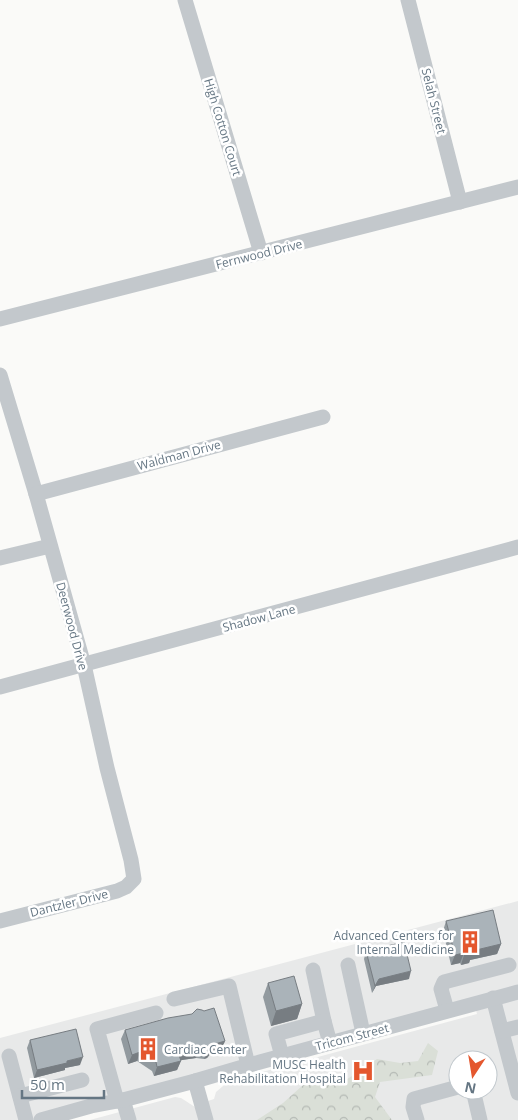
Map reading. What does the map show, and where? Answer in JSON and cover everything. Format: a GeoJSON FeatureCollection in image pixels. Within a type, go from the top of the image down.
{"type":"FeatureCollection","features":[{"type":"Feature","properties":{"kind":"street","name":"High Cotton Court"},"geometry":{"type":"LineString","coordinates":[[185,0],[261,254]]}},
{"type":"Feature","properties":{"kind":"street","name":"Selah Street"},"geometry":{"type":"LineString","coordinates":[[408,0],[460,202]]}},
{"type":"Feature","properties":{"kind":"street","name":"Fernwood Drive"},"geometry":{"type":"LineString","coordinates":[[0,319],[518,187]]}},
{"type":"Feature","properties":{"kind":"street","name":"Deerwood Drive"},"geometry":{"type":"LineString","coordinates":[[0,375],[84,665],[134,879]]}},
{"type":"Feature","properties":{"kind":"street","name":"Waldman Drive"},"geometry":{"type":"LineString","coordinates":[[36,494],[323,417]]}},
{"type":"Feature","properties":{"kind":"street"},"geometry":{"type":"LineString","coordinates":[[0,558],[50,546]]}},
{"type":"Feature","properties":{"kind":"street","name":"Shadow Lane"},"geometry":{"type":"LineString","coordinates":[[0,687],[518,547]]}},
{"type":"Feature","properties":{"kind":"street","name":"Dantzler Drive"},"geometry":{"type":"LineString","coordinates":[[0,921],[117,891],[126,887],[134,879]]}},
{"type":"Feature","properties":{"kind":"street"},"geometry":{"type":"LineString","coordinates":[[348,965],[363,1033]]}},
{"type":"Feature","properties":{"kind":"street"},"geometry":{"type":"LineString","coordinates":[[447,1010],[441,989],[444,982],[508,965]]}},
{"type":"Feature","properties":{"kind":"street"},"geometry":{"type":"LineString","coordinates":[[313,970],[330,1042]]}},
{"type":"Feature","properties":{"kind":"street"},"geometry":{"type":"LineString","coordinates":[[174,998],[229,986],[248,1065]]}},
{"type":"Feature","properties":{"kind":"street","name":"Tricom Street"},"geometry":{"type":"LineString","coordinates":[[40,1120],[196,1081],[330,1042],[518,992]]}},
{"type":"Feature","properties":{"kind":"street"},"geometry":{"type":"LineString","coordinates":[[493,998],[502,1030],[512,1048],[518,1093]]}},
{"type":"Feature","properties":{"kind":"street"},"geometry":{"type":"LineString","coordinates":[[129,1120],[120,1100],[98,1029],[156,1013]]}},
{"type":"Feature","properties":{"kind":"street"},"geometry":{"type":"LineString","coordinates":[[282,1056],[276,1034],[324,1021]]}},
{"type":"Feature","properties":{"kind":"street"},"geometry":{"type":"LineString","coordinates":[[502,1030],[518,1027]]}},
{"type":"Feature","properties":{"kind":"street"},"geometry":{"type":"LineString","coordinates":[[9,1056],[26,1120]]}},
{"type":"Feature","properties":{"kind":"street"},"geometry":{"type":"LineString","coordinates":[[20,1096],[82,1080]]}},
{"type":"Feature","properties":{"kind":"street"},"geometry":{"type":"LineString","coordinates":[[196,1081],[206,1120]]}},
{"type":"Feature","properties":{"kind":"street"},"geometry":{"type":"LineString","coordinates":[[417,1120],[413,1107],[414,1099],[448,1090]]}},
{"type":"Feature","properties":{"kind":"street"},"geometry":{"type":"LineString","coordinates":[[474,1100],[476,1119]]}},
{"type":"Feature","properties":{"kind":"shaded area"},"geometry":{"type":"Polygon","coordinates":[[[518,901],[518,1120],[206,1120],[202,1103],[214,1099],[216,1092],[229,1081],[477,1014],[474,1003],[41,1120],[0,1120],[0,1038],[518,901]]]}},
{"type":"Feature","properties":{"kind":"shaded area"},"geometry":{"type":"Polygon","coordinates":[[[175,1097],[181,1098],[195,1107],[200,1120],[90,1120],[175,1097]]]}},
{"type":"Feature","properties":{"kind":"green space"},"geometry":{"type":"Polygon","coordinates":[[[428,1043],[438,1051],[432,1075],[380,1082],[375,1097],[392,1120],[257,1120],[283,1103],[312,1077],[337,1086],[377,1059],[400,1063],[418,1061],[428,1043]]]}},
{"type":"Feature","properties":{"kind":"building","name":"Advanced Centers for Internal Medicine"},"geometry":{"type":"Polygon","coordinates":[[[493,910],[501,944],[472,951],[473,953],[455,955],[446,921],[493,910]]]}},
{"type":"Feature","properties":{"kind":"building"},"geometry":{"type":"Polygon","coordinates":[[[404,942],[411,971],[379,979],[375,986],[366,951],[404,942]]]}},
{"type":"Feature","properties":{"kind":"building"},"geometry":{"type":"Polygon","coordinates":[[[294,976],[302,1004],[276,1011],[268,983],[294,976]]]}},
{"type":"Feature","properties":{"kind":"building"},"geometry":{"type":"Polygon","coordinates":[[[214,1008],[225,1041],[215,1044],[208,1050],[199,1049],[178,1052],[181,1061],[157,1067],[156,1062],[140,1052],[132,1055],[125,1030],[168,1018],[192,1014],[197,1009],[204,1011],[214,1008]]]}},
{"type":"Feature","properties":{"kind":"building"},"geometry":{"type":"Polygon","coordinates":[[[76,1029],[83,1057],[37,1070],[30,1040],[76,1029]]]}},
{"type":"Feature","properties":{"kind":"place","name":"Advanced Centers for Internal Medicine"},"geometry":{"type":"Point","coordinates":[470,942]}},
{"type":"Feature","properties":{"kind":"place","name":"Cardiac Center"},"geometry":{"type":"Point","coordinates":[148,1049]}},
{"type":"Feature","properties":{"kind":"place","name":"MUSC Health Rehabilitation Hospital"},"geometry":{"type":"Point","coordinates":[363,1071]}}]}
